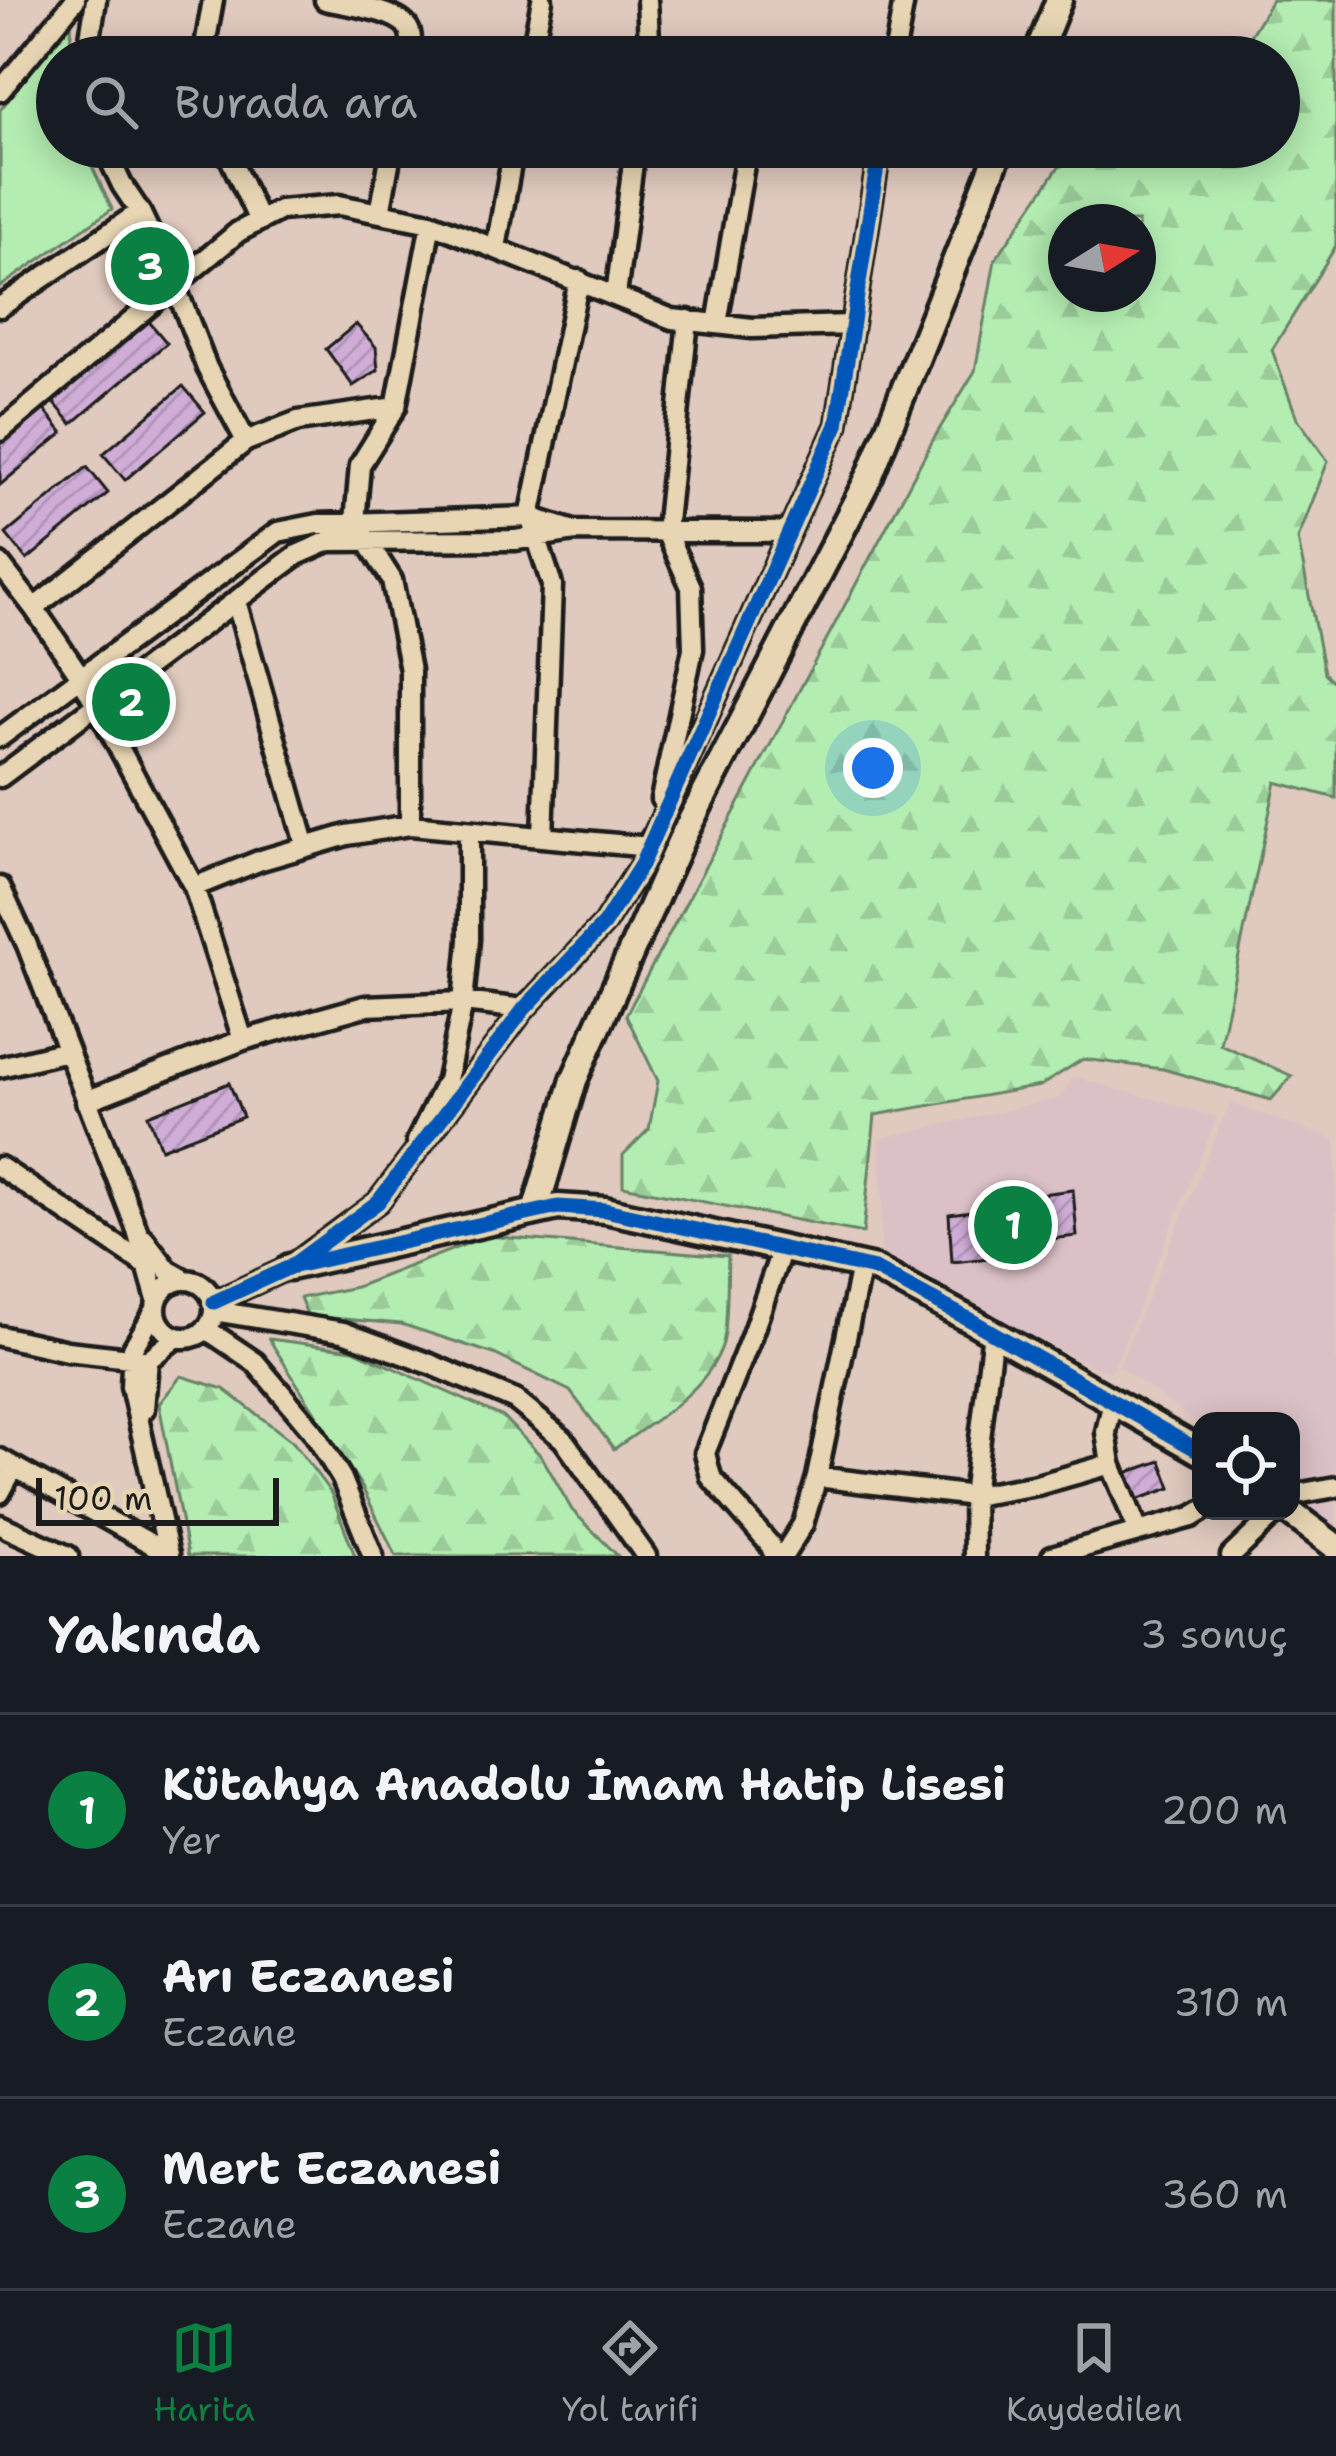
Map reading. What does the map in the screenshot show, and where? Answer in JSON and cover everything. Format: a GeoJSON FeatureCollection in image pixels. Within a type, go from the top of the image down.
{"type":"FeatureCollection","features":[{"type":"Feature","properties":{"kind":"street"},"geometry":{"type":"LineString","coordinates":[[45,36],[75,0]]}},
{"type":"Feature","properties":{"kind":"street"},"geometry":{"type":"LineString","coordinates":[[90,36],[96,0]]}},
{"type":"Feature","properties":{"kind":"street"},"geometry":{"type":"LineString","coordinates":[[206,36],[212,0]]}},
{"type":"Feature","properties":{"kind":"street"},"geometry":{"type":"LineString","coordinates":[[327,0],[394,16],[409,28],[410,36]]}},
{"type":"Feature","properties":{"kind":"street"},"geometry":{"type":"LineString","coordinates":[[535,36],[542,0]]}},
{"type":"Feature","properties":{"kind":"street"},"geometry":{"type":"LineString","coordinates":[[647,0],[649,36]]}},
{"type":"Feature","properties":{"kind":"street"},"geometry":{"type":"LineString","coordinates":[[898,36],[904,0]]}},
{"type":"Feature","properties":{"kind":"street"},"geometry":{"type":"LineString","coordinates":[[1044,36],[1059,0]]}},
{"type":"Feature","properties":{"kind":"street"},"geometry":{"type":"LineString","coordinates":[[0,91],[36,47]]}},
{"type":"Feature","properties":{"kind":"street"},"geometry":{"type":"LineString","coordinates":[[114,168],[140,212],[208,368],[246,441]]}},
{"type":"Feature","properties":{"kind":"street"},"geometry":{"type":"LineString","coordinates":[[235,168],[259,221]]}},
{"type":"Feature","properties":{"kind":"street"},"geometry":{"type":"LineString","coordinates":[[380,213],[388,168]]}},
{"type":"Feature","properties":{"kind":"street"},"geometry":{"type":"LineString","coordinates":[[496,248],[510,168]]}},
{"type":"Feature","properties":{"kind":"street"},"geometry":{"type":"LineString","coordinates":[[616,296],[632,168]]}},
{"type":"Feature","properties":{"kind":"street"},"geometry":{"type":"LineString","coordinates":[[717,324],[743,168]]}},
{"type":"Feature","properties":{"kind":"street"},"geometry":{"type":"LineString","coordinates":[[290,1267],[378,1202],[524,1009],[604,924],[641,865],[837,425],[876,168]]}},
{"type":"Feature","properties":{"kind":"street"},"geometry":{"type":"LineString","coordinates":[[535,1212],[574,1079],[681,840],[870,475],[992,168]]}},
{"type":"Feature","properties":{"kind":"street"},"geometry":{"type":"LineString","coordinates":[[0,431],[238,232],[280,210],[339,205],[431,223],[672,319],[752,328],[850,325]]}},
{"type":"Feature","properties":{"kind":"street"},"geometry":{"type":"LineString","coordinates":[[0,307],[140,212]]}},
{"type":"Feature","properties":{"kind":"street"},"geometry":{"type":"LineString","coordinates":[[410,825],[410,670],[392,580],[355,522],[360,465],[397,407],[431,223]]}},
{"type":"Feature","properties":{"kind":"street"},"geometry":{"type":"LineString","coordinates":[[543,837],[552,585],[530,517],[579,280]]}},
{"type":"Feature","properties":{"kind":"street"},"geometry":{"type":"LineString","coordinates":[[650,847],[693,649],[691,587],[666,532],[688,320]]}},
{"type":"Feature","properties":{"kind":"street"},"geometry":{"type":"LineString","coordinates":[[34,608],[246,441],[298,421],[397,407]]}},
{"type":"Feature","properties":{"kind":"street"},"geometry":{"type":"LineString","coordinates":[[0,737],[278,532],[318,524],[530,517],[575,531]]}},
{"type":"Feature","properties":{"kind":"street"},"geometry":{"type":"LineString","coordinates":[[0,777],[297,555],[329,541],[516,540],[575,531],[790,532]]}},
{"type":"Feature","properties":{"kind":"street"},"geometry":{"type":"LineString","coordinates":[[0,564],[81,677],[194,886],[243,1040]]}},
{"type":"Feature","properties":{"kind":"street"},"geometry":{"type":"LineString","coordinates":[[236,601],[306,847]]}},
{"type":"Feature","properties":{"kind":"street"},"geometry":{"type":"LineString","coordinates":[[194,886],[347,835],[410,825],[650,847]]}},
{"type":"Feature","properties":{"kind":"street"},"geometry":{"type":"LineString","coordinates":[[408,1164],[447,1080],[464,1002],[469,831]]}},
{"type":"Feature","properties":{"kind":"street"},"geometry":{"type":"LineString","coordinates":[[0,887],[137,1230],[162,1326],[177,1337]]}},
{"type":"Feature","properties":{"kind":"street"},"geometry":{"type":"LineString","coordinates":[[86,1101],[243,1040],[364,1006],[464,1002],[524,1009]]}},
{"type":"Feature","properties":{"kind":"street"},"geometry":{"type":"LineString","coordinates":[[2,1065],[67,1051]]}},
{"type":"Feature","properties":{"kind":"street"},"geometry":{"type":"LineString","coordinates":[[0,1167],[146,1265]]}},
{"type":"Feature","properties":{"kind":"street"},"geometry":{"type":"LineString","coordinates":[[204,1301],[290,1267],[535,1212],[605,1210],[874,1269],[1192,1447]]}},
{"type":"Feature","properties":{"kind":"street"},"geometry":{"type":"LineString","coordinates":[[137,1230],[168,1270],[204,1301],[313,1431],[342,1479],[373,1556]]}},
{"type":"Feature","properties":{"kind":"street"},"geometry":{"type":"LineString","coordinates":[[782,1249],[705,1453],[711,1477],[779,1556],[803,1524],[817,1477],[861,1266]]}},
{"type":"Feature","properties":{"kind":"street"},"geometry":{"type":"LineString","coordinates":[[169,1555],[131,1387],[140,1359],[134,1348],[167,1285],[204,1301],[343,1332],[515,1400],[563,1439],[646,1556]]}},
{"type":"Feature","properties":{"kind":"street"},"geometry":{"type":"LineString","coordinates":[[0,1336],[67,1351],[140,1359],[177,1337],[193,1337],[204,1301]]}},
{"type":"Feature","properties":{"kind":"street"},"geometry":{"type":"LineString","coordinates":[[974,1556],[973,1496],[993,1332]]}},
{"type":"Feature","properties":{"kind":"street"},"geometry":{"type":"LineString","coordinates":[[1113,1401],[1106,1432],[1111,1464],[1138,1531]]}},
{"type":"Feature","properties":{"kind":"street"},"geometry":{"type":"LineString","coordinates":[[0,1493],[7,1463],[169,1555]]}},
{"type":"Feature","properties":{"kind":"street"},"geometry":{"type":"LineString","coordinates":[[817,1477],[973,1496],[1037,1485],[1111,1464]]}},
{"type":"Feature","properties":{"kind":"street"},"geometry":{"type":"LineString","coordinates":[[1300,1493],[1336,1487]]}},
{"type":"Feature","properties":{"kind":"street"},"geometry":{"type":"LineString","coordinates":[[1052,1556],[1192,1517]]}},
{"type":"Feature","properties":{"kind":"street"},"geometry":{"type":"LineString","coordinates":[[1231,1556],[1269,1520]]}},
{"type":"Feature","properties":{"kind":"street"},"geometry":{"type":"LineString","coordinates":[[1300,1520],[1336,1546]]}},
{"type":"Feature","properties":{"kind":"street"},"geometry":{"type":"LineString","coordinates":[[0,1525],[68,1556]]}},
{"type":"Feature","properties":{"kind":"shaded area"},"geometry":{"type":"Polygon","coordinates":[[[1074,1077],[1217,1117],[1112,1371],[1098,1369],[881,1258],[879,1139],[1059,1098],[1074,1077]]]}},
{"type":"Feature","properties":{"kind":"shaded area"},"geometry":{"type":"Polygon","coordinates":[[[1230,1103],[1336,1140],[1336,1526],[1300,1500],[1300,1412],[1192,1412],[1192,1419],[1119,1366],[1230,1103]]]}},
{"type":"Feature","properties":{"kind":"green space"},"geometry":{"type":"Polygon","coordinates":[[[1272,0],[1336,0],[1336,246],[1272,350],[1297,418],[1328,461],[1298,539],[1324,673],[1336,684],[1336,798],[1276,782],[1220,1044],[1292,1076],[1271,1100],[1163,1069],[1083,1059],[1040,1086],[875,1115],[863,1233],[623,1186],[623,1155],[649,1129],[658,1081],[626,1015],[934,438],[975,371],[995,260],[1058,168],[1300,168],[1300,36],[1250,36],[1272,0]]]}},
{"type":"Feature","properties":{"kind":"green space"},"geometry":{"type":"Polygon","coordinates":[[[36,66],[36,168],[93,168],[112,209],[0,287],[0,110],[36,66]]]}},
{"type":"Feature","properties":{"kind":"green space"},"geometry":{"type":"Polygon","coordinates":[[[487,1236],[728,1256],[725,1335],[716,1360],[692,1391],[614,1449],[570,1391],[494,1354],[401,1324],[308,1316],[300,1298],[356,1287],[487,1236]]]}},
{"type":"Feature","properties":{"kind":"green space"},"geometry":{"type":"Polygon","coordinates":[[[269,1339],[353,1350],[503,1417],[542,1457],[572,1510],[618,1556],[396,1556],[363,1489],[269,1339]]]}},
{"type":"Feature","properties":{"kind":"green space"},"geometry":{"type":"Polygon","coordinates":[[[181,1376],[224,1389],[293,1442],[331,1493],[355,1556],[188,1556],[159,1404],[181,1376]]]}},
{"type":"Feature","properties":{"kind":"building"},"geometry":{"type":"Polygon","coordinates":[[[146,318],[167,343],[72,424],[51,399],[146,318]]]}},
{"type":"Feature","properties":{"kind":"building"},"geometry":{"type":"Polygon","coordinates":[[[356,324],[376,347],[378,370],[353,386],[326,349],[356,324]]]}},
{"type":"Feature","properties":{"kind":"building"},"geometry":{"type":"Polygon","coordinates":[[[183,386],[205,412],[125,480],[103,454],[183,386]]]}},
{"type":"Feature","properties":{"kind":"building"},"geometry":{"type":"Polygon","coordinates":[[[42,407],[63,433],[0,485],[0,441],[42,407]]]}},
{"type":"Feature","properties":{"kind":"building"},"geometry":{"type":"Polygon","coordinates":[[[87,467],[108,493],[27,560],[6,534],[87,467]]]}},
{"type":"Feature","properties":{"kind":"building"},"geometry":{"type":"Polygon","coordinates":[[[229,1083],[243,1117],[161,1149],[148,1115],[229,1083]]]}},
{"type":"Feature","properties":{"kind":"building"},"geometry":{"type":"Polygon","coordinates":[[[1073,1190],[1077,1236],[1007,1244],[1009,1256],[952,1262],[949,1214],[994,1208],[992,1200],[1073,1190]]]}},
{"type":"Feature","properties":{"kind":"building"},"geometry":{"type":"Polygon","coordinates":[[[1161,1461],[1171,1488],[1136,1500],[1126,1473],[1161,1461]]]}},
{"type":"Feature","properties":{"kind":"cycle path"},"geometry":{"type":"LineString","coordinates":[[290,1267],[378,1202],[524,1009],[604,924],[641,865],[837,425],[877,168]]}},
{"type":"Feature","properties":{"kind":"cycle path"},"geometry":{"type":"LineString","coordinates":[[214,1302],[290,1267],[558,1207],[605,1210],[875,1269],[1192,1447]]}},
{"type":"Feature","properties":{"kind":"place","name":"Mert Eczanesi"},"geometry":{"type":"Point","coordinates":[150,266]}},
{"type":"Feature","properties":{"kind":"place","name":"Arı Eczanesi"},"geometry":{"type":"Point","coordinates":[131,702]}},
{"type":"Feature","properties":{"kind":"place","name":"Kütahya Anadolu İmam Hatip Lisesi"},"geometry":{"type":"Point","coordinates":[1013,1225]}}]}
